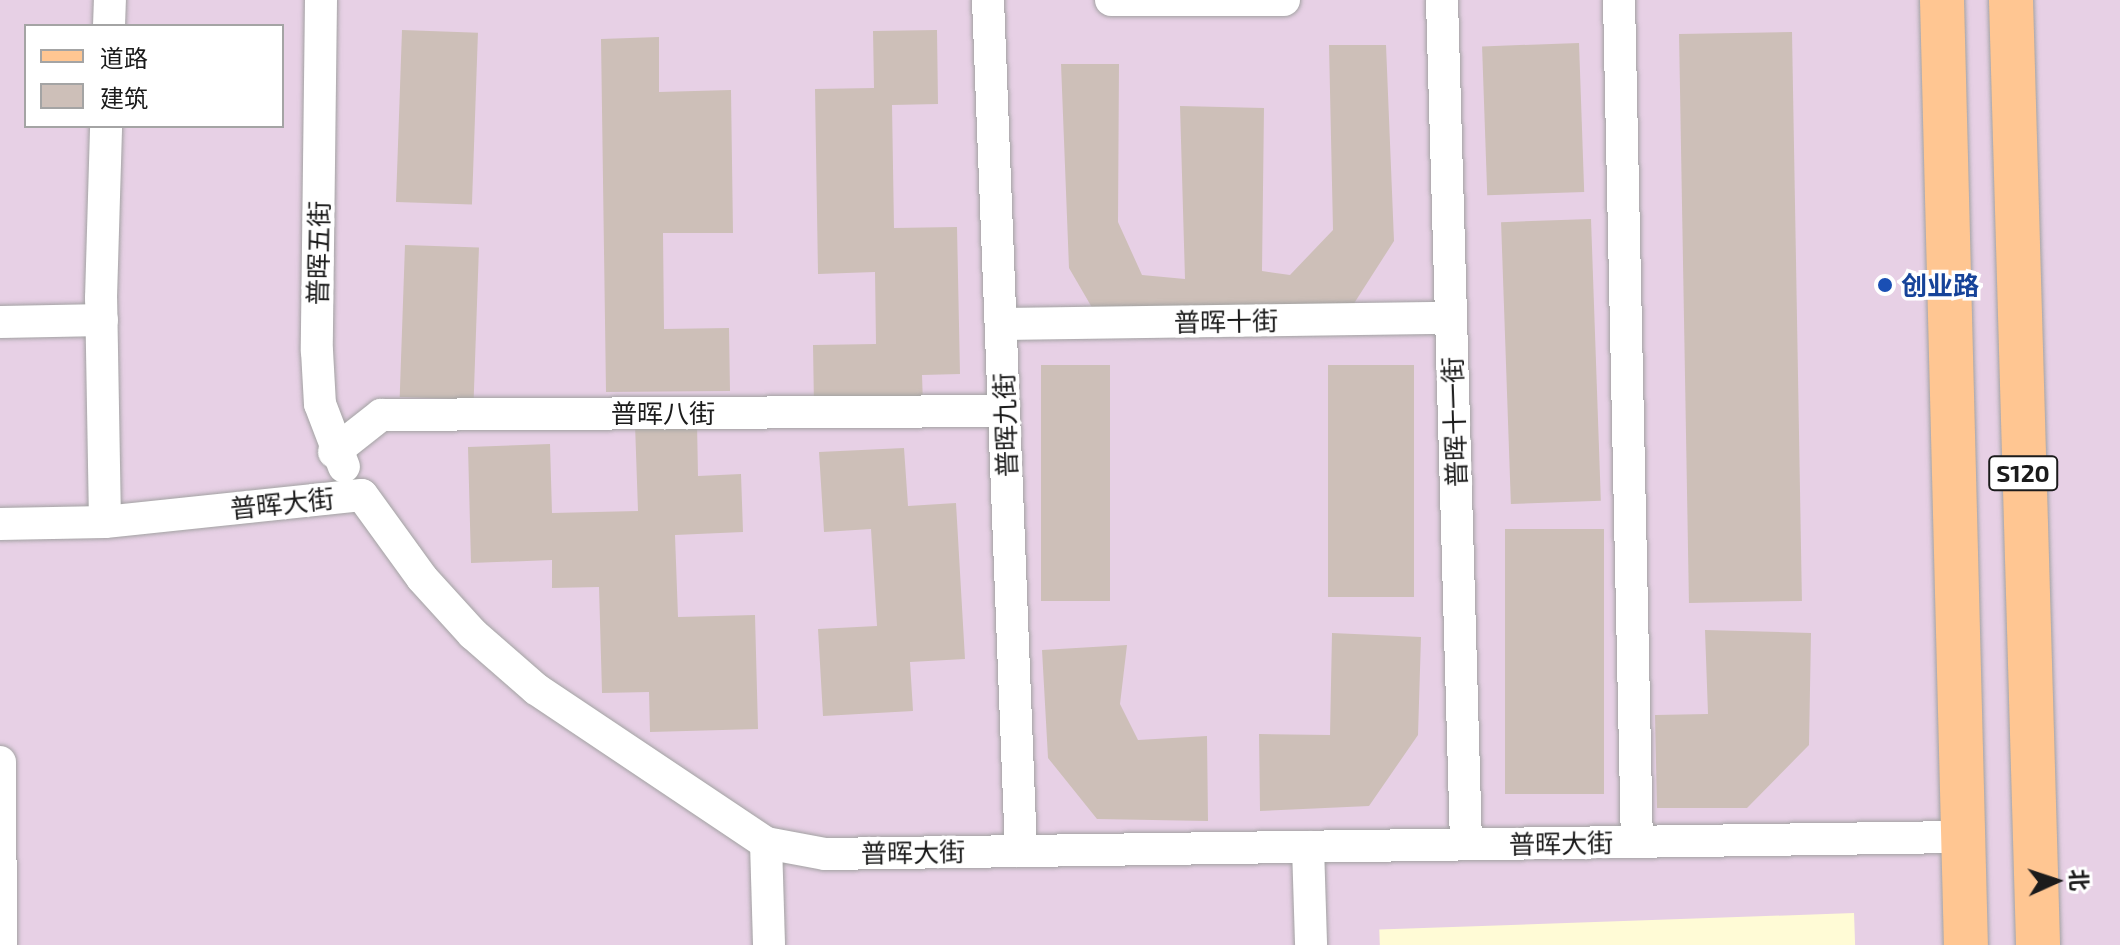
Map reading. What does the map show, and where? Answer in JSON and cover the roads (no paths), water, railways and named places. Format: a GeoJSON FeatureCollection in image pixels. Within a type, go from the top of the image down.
{"type":"FeatureCollection","features":[{"type":"Feature","properties":{"kind":"main road","name":"S120"},"geometry":{"type":"LineString","coordinates":[[1942,0],[1966,945]]}},
{"type":"Feature","properties":{"kind":"main road","name":"S120"},"geometry":{"type":"LineString","coordinates":[[2011,0],[2038,945]]}},
{"type":"Feature","properties":{"kind":"street"},"geometry":{"type":"LineString","coordinates":[[109,24],[110,0]]}},
{"type":"Feature","properties":{"kind":"street","name":"普晖五街"},"geometry":{"type":"LineString","coordinates":[[321,0],[317,351],[320,404],[334,452],[362,495]]}},
{"type":"Feature","properties":{"kind":"street","name":"普晖九街"},"geometry":{"type":"LineString","coordinates":[[988,0],[1021,851]]}},
{"type":"Feature","properties":{"kind":"street"},"geometry":{"type":"LineString","coordinates":[[1111,0],[1284,0]]}},
{"type":"Feature","properties":{"kind":"street","name":"普晖十一街"},"geometry":{"type":"LineString","coordinates":[[1442,0],[1466,844]]}},
{"type":"Feature","properties":{"kind":"street"},"geometry":{"type":"LineString","coordinates":[[1619,0],[1637,842]]}},
{"type":"Feature","properties":{"kind":"street"},"geometry":{"type":"LineString","coordinates":[[105,522],[102,320],[106,128]]}},
{"type":"Feature","properties":{"kind":"street","name":"普晖十街"},"geometry":{"type":"LineString","coordinates":[[1001,324],[1451,318]]}},
{"type":"Feature","properties":{"kind":"street"},"geometry":{"type":"LineString","coordinates":[[0,322],[102,320]]}},
{"type":"Feature","properties":{"kind":"street","name":"普晖八街"},"geometry":{"type":"LineString","coordinates":[[334,452],[381,415],[1004,411]]}},
{"type":"Feature","properties":{"kind":"street","name":"普晖大街"},"geometry":{"type":"LineString","coordinates":[[0,524],[105,522],[362,495],[432,589],[473,634],[536,689],[766,843],[825,854],[1963,837]]}},
{"type":"Feature","properties":{"kind":"street"},"geometry":{"type":"LineString","coordinates":[[0,762],[1,945]]}},
{"type":"Feature","properties":{"kind":"street"},"geometry":{"type":"LineString","coordinates":[[766,843],[769,945]]}},
{"type":"Feature","properties":{"kind":"street"},"geometry":{"type":"LineString","coordinates":[[1308,847],[1311,945]]}},
{"type":"Feature","properties":{"kind":"place","name":"创业路"},"geometry":{"type":"Point","coordinates":[1885,285]}}]}
